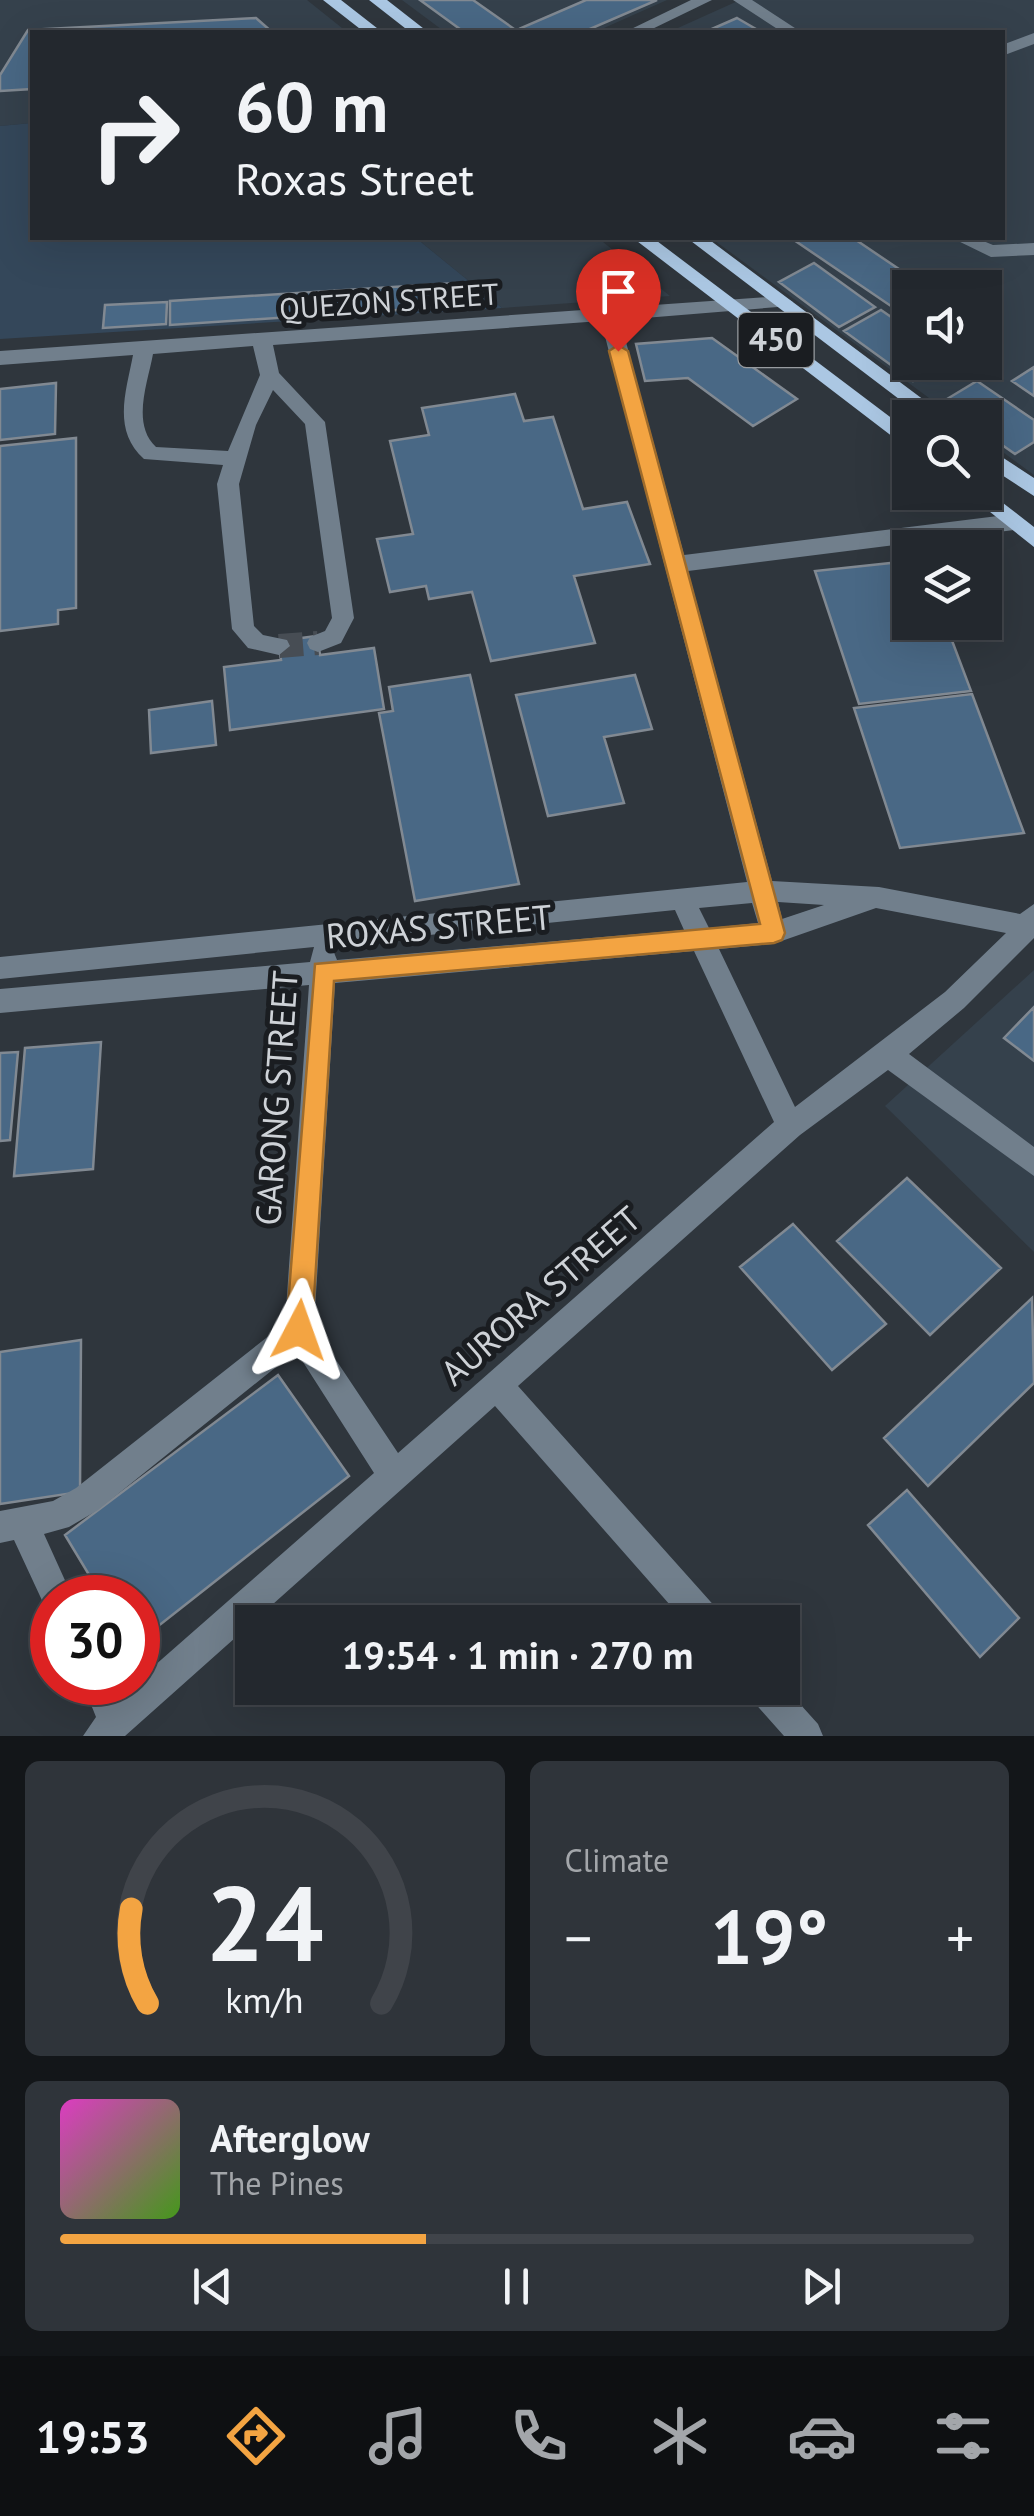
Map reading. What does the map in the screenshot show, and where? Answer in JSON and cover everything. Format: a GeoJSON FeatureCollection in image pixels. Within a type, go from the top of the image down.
{"type":"FeatureCollection","features":[{"type":"Feature","properties":{"kind":"main road"},"geometry":{"type":"LineString","coordinates":[[332,0],[371,30]]}},
{"type":"Feature","properties":{"kind":"main road"},"geometry":{"type":"LineString","coordinates":[[377,0],[417,30]]}},
{"type":"Feature","properties":{"kind":"main road","name":"450"},"geometry":{"type":"LineString","coordinates":[[645,240],[892,429]]}},
{"type":"Feature","properties":{"kind":"main road","name":"450"},"geometry":{"type":"LineString","coordinates":[[699,240],[914,400]]}},
{"type":"Feature","properties":{"kind":"main road"},"geometry":{"type":"LineString","coordinates":[[1002,465],[1034,489]]}},
{"type":"Feature","properties":{"kind":"main road"},"geometry":{"type":"LineString","coordinates":[[998,510],[1034,538]]}},
{"type":"Feature","properties":{"kind":"street"},"geometry":{"type":"LineString","coordinates":[[637,30],[704,0]]}},
{"type":"Feature","properties":{"kind":"street"},"geometry":{"type":"LineString","coordinates":[[741,0],[791,30]]}},
{"type":"Feature","properties":{"kind":"street"},"geometry":{"type":"LineString","coordinates":[[1005,50],[1034,38]]}},
{"type":"Feature","properties":{"kind":"street"},"geometry":{"type":"LineString","coordinates":[[966,240],[992,251],[1034,249]]}},
{"type":"Feature","properties":{"kind":"street","name":"QUEZON STREET"},"geometry":{"type":"LineString","coordinates":[[0,358],[783,302]]}},
{"type":"Feature","properties":{"kind":"street"},"geometry":{"type":"LineString","coordinates":[[609,316],[774,933]]}},
{"type":"Feature","properties":{"kind":"street"},"geometry":{"type":"LineString","coordinates":[[262,341],[270,374],[315,422],[344,618],[333,637],[318,642]]}},
{"type":"Feature","properties":{"kind":"street"},"geometry":{"type":"LineString","coordinates":[[144,350],[131,433],[139,446],[150,454],[236,458]]}},
{"type":"Feature","properties":{"kind":"street"},"geometry":{"type":"LineString","coordinates":[[270,374],[246,425],[228,484],[242,629],[256,642],[279,646]]}},
{"type":"Feature","properties":{"kind":"street"},"geometry":{"type":"LineString","coordinates":[[677,564],[1014,522]]}},
{"type":"Feature","properties":{"kind":"street","name":"ROXAS STREET"},"geometry":{"type":"LineString","coordinates":[[0,968],[762,891],[879,898],[1032,922]]}},
{"type":"Feature","properties":{"kind":"street","name":"ROXAS STREET"},"geometry":{"type":"LineString","coordinates":[[0,1002],[774,933],[879,898]]}},
{"type":"Feature","properties":{"kind":"street"},"geometry":{"type":"LineString","coordinates":[[683,900],[790,1126]]}},
{"type":"Feature","properties":{"kind":"street","name":"AURORA STREET"},"geometry":{"type":"LineString","coordinates":[[108,1729],[790,1126],[888,1054],[978,977],[1032,922]]}},
{"type":"Feature","properties":{"kind":"street","name":"GARONG STREET"},"geometry":{"type":"LineString","coordinates":[[299,1330],[326,937]]}},
{"type":"Feature","properties":{"kind":"street"},"geometry":{"type":"LineString","coordinates":[[888,1054],[1034,1162]]}},
{"type":"Feature","properties":{"kind":"street"},"geometry":{"type":"LineString","coordinates":[[43,1575],[11,1525],[58,1516],[87,1500],[299,1330],[394,1475]]}},
{"type":"Feature","properties":{"kind":"street"},"geometry":{"type":"LineString","coordinates":[[497,1385],[691,1605]]}},
{"type":"Feature","properties":{"kind":"street"},"geometry":{"type":"LineString","coordinates":[[779,1705],[806,1736]]}},
{"type":"Feature","properties":{"kind":"shaded area"},"geometry":{"type":"Polygon","coordinates":[[[0,0],[307,0],[344,30],[30,30],[30,123],[0,126],[0,0]]]}},
{"type":"Feature","properties":{"kind":"shaded area"},"geometry":{"type":"Polygon","coordinates":[[[402,0],[667,0],[600,30],[442,30],[402,0]]]}},
{"type":"Feature","properties":{"kind":"shaded area"},"geometry":{"type":"Polygon","coordinates":[[[740,0],[1034,0],[1034,475],[1002,451],[1002,400],[932,400],[905,380],[1002,380],[1002,270],[892,270],[892,371],[714,240],[1005,240],[1005,30],[673,30],[740,0]]]}},
{"type":"Feature","properties":{"kind":"shaded area"},"geometry":{"type":"Polygon","coordinates":[[[30,123],[30,240],[418,240],[502,308],[0,339],[0,126],[30,123]]]}},
{"type":"Feature","properties":{"kind":"shaded area"},"geometry":{"type":"Polygon","coordinates":[[[418,240],[600,240],[670,296],[502,308],[418,240]]]}},
{"type":"Feature","properties":{"kind":"shaded area"},"geometry":{"type":"Polygon","coordinates":[[[1034,970],[1034,1252],[885,1106],[1034,970]]]}},
{"type":"Feature","properties":{"kind":"building"},"geometry":{"type":"Polygon","coordinates":[[[420,0],[473,0],[516,30],[461,30],[420,0]]]}},
{"type":"Feature","properties":{"kind":"building"},"geometry":{"type":"Polygon","coordinates":[[[586,0],[657,0],[588,30],[521,28],[586,0]]]}},
{"type":"Feature","properties":{"kind":"building"},"geometry":{"type":"Polygon","coordinates":[[[256,18],[270,30],[30,30],[30,89],[0,91],[0,75],[28,30],[256,18]]]}},
{"type":"Feature","properties":{"kind":"building"},"geometry":{"type":"Polygon","coordinates":[[[737,18],[758,30],[710,30],[737,18]]]}},
{"type":"Feature","properties":{"kind":"building"},"geometry":{"type":"Polygon","coordinates":[[[794,240],[856,240],[900,270],[892,270],[892,307],[794,240]]]}},
{"type":"Feature","properties":{"kind":"building"},"geometry":{"type":"Polygon","coordinates":[[[814,263],[875,307],[839,327],[779,282],[814,263]]]}},
{"type":"Feature","properties":{"kind":"building"},"geometry":{"type":"Polygon","coordinates":[[[455,283],[458,306],[170,325],[170,301],[455,283]]]}},
{"type":"Feature","properties":{"kind":"building"},"geometry":{"type":"Polygon","coordinates":[[[167,302],[166,324],[103,328],[105,305],[167,302]]]}},
{"type":"Feature","properties":{"kind":"building"},"geometry":{"type":"Polygon","coordinates":[[[881,310],[892,318],[892,366],[844,331],[881,310]]]}},
{"type":"Feature","properties":{"kind":"building"},"geometry":{"type":"Polygon","coordinates":[[[712,338],[797,399],[753,426],[688,378],[645,381],[636,344],[712,338]]]}},
{"type":"Feature","properties":{"kind":"building"},"geometry":{"type":"Polygon","coordinates":[[[1034,367],[1034,396],[1012,381],[1034,367]]]}},
{"type":"Feature","properties":{"kind":"building"},"geometry":{"type":"Polygon","coordinates":[[[977,381],[1034,420],[1034,442],[1015,454],[1002,445],[1002,400],[945,400],[977,381]]]}},
{"type":"Feature","properties":{"kind":"building"},"geometry":{"type":"Polygon","coordinates":[[[56,383],[55,434],[0,440],[0,389],[56,383]]]}},
{"type":"Feature","properties":{"kind":"building"},"geometry":{"type":"Polygon","coordinates":[[[515,394],[524,421],[553,417],[583,509],[627,502],[650,564],[574,576],[595,643],[491,661],[472,592],[429,599],[426,586],[390,592],[377,539],[413,534],[390,441],[429,435],[422,408],[515,394]]]}},
{"type":"Feature","properties":{"kind":"building"},"geometry":{"type":"Polygon","coordinates":[[[76,438],[76,608],[58,610],[58,624],[0,631],[0,446],[76,438]]]}},
{"type":"Feature","properties":{"kind":"building"},"geometry":{"type":"Polygon","coordinates":[[[892,563],[892,640],[952,640],[971,691],[859,704],[815,571],[892,563]]]}},
{"type":"Feature","properties":{"kind":"building"},"geometry":{"type":"Polygon","coordinates":[[[317,636],[320,655],[374,648],[384,709],[230,730],[224,667],[281,660],[278,641],[317,636]]]}},
{"type":"Feature","properties":{"kind":"building"},"geometry":{"type":"Polygon","coordinates":[[[470,675],[519,884],[415,901],[379,713],[393,711],[389,687],[470,675]]]}},
{"type":"Feature","properties":{"kind":"building"},"geometry":{"type":"Polygon","coordinates":[[[635,675],[652,729],[604,737],[624,803],[548,816],[516,695],[635,675]]]}},
{"type":"Feature","properties":{"kind":"building"},"geometry":{"type":"Polygon","coordinates":[[[972,694],[1024,833],[900,848],[854,708],[972,694]]]}},
{"type":"Feature","properties":{"kind":"building"},"geometry":{"type":"Polygon","coordinates":[[[212,701],[216,745],[151,753],[149,710],[212,701]]]}},
{"type":"Feature","properties":{"kind":"building"},"geometry":{"type":"Polygon","coordinates":[[[1034,1007],[1034,1061],[1004,1038],[1034,1007]]]}},
{"type":"Feature","properties":{"kind":"building"},"geometry":{"type":"Polygon","coordinates":[[[101,1042],[93,1169],[14,1176],[25,1048],[101,1042]]]}},
{"type":"Feature","properties":{"kind":"building"},"geometry":{"type":"Polygon","coordinates":[[[18,1052],[10,1140],[0,1141],[0,1053],[18,1052]]]}},
{"type":"Feature","properties":{"kind":"building"},"geometry":{"type":"Polygon","coordinates":[[[907,1178],[1001,1268],[930,1335],[837,1241],[907,1178]]]}},
{"type":"Feature","properties":{"kind":"building"},"geometry":{"type":"Polygon","coordinates":[[[793,1224],[886,1324],[832,1370],[740,1267],[793,1224]]]}},
{"type":"Feature","properties":{"kind":"building"},"geometry":{"type":"Polygon","coordinates":[[[1032,1298],[1034,1383],[928,1486],[884,1438],[1032,1298]]]}},
{"type":"Feature","properties":{"kind":"building"},"geometry":{"type":"Polygon","coordinates":[[[81,1340],[80,1492],[0,1504],[0,1352],[81,1340]]]}},
{"type":"Feature","properties":{"kind":"building"},"geometry":{"type":"Polygon","coordinates":[[[278,1375],[349,1476],[160,1625],[160,1575],[89,1575],[65,1535],[278,1375]]]}},
{"type":"Feature","properties":{"kind":"building"},"geometry":{"type":"Polygon","coordinates":[[[907,1490],[1019,1618],[980,1657],[868,1525],[907,1490]]]}},
{"type":"Feature","properties":{"kind":"tunnel"},"geometry":{"type":"LineString","coordinates":[[279,646],[318,643]]}},
{"type":"Feature","properties":{"kind":"route"},"geometry":{"type":"LineString","coordinates":[[299,1330],[323,971],[774,933],[618,351]]}}]}
